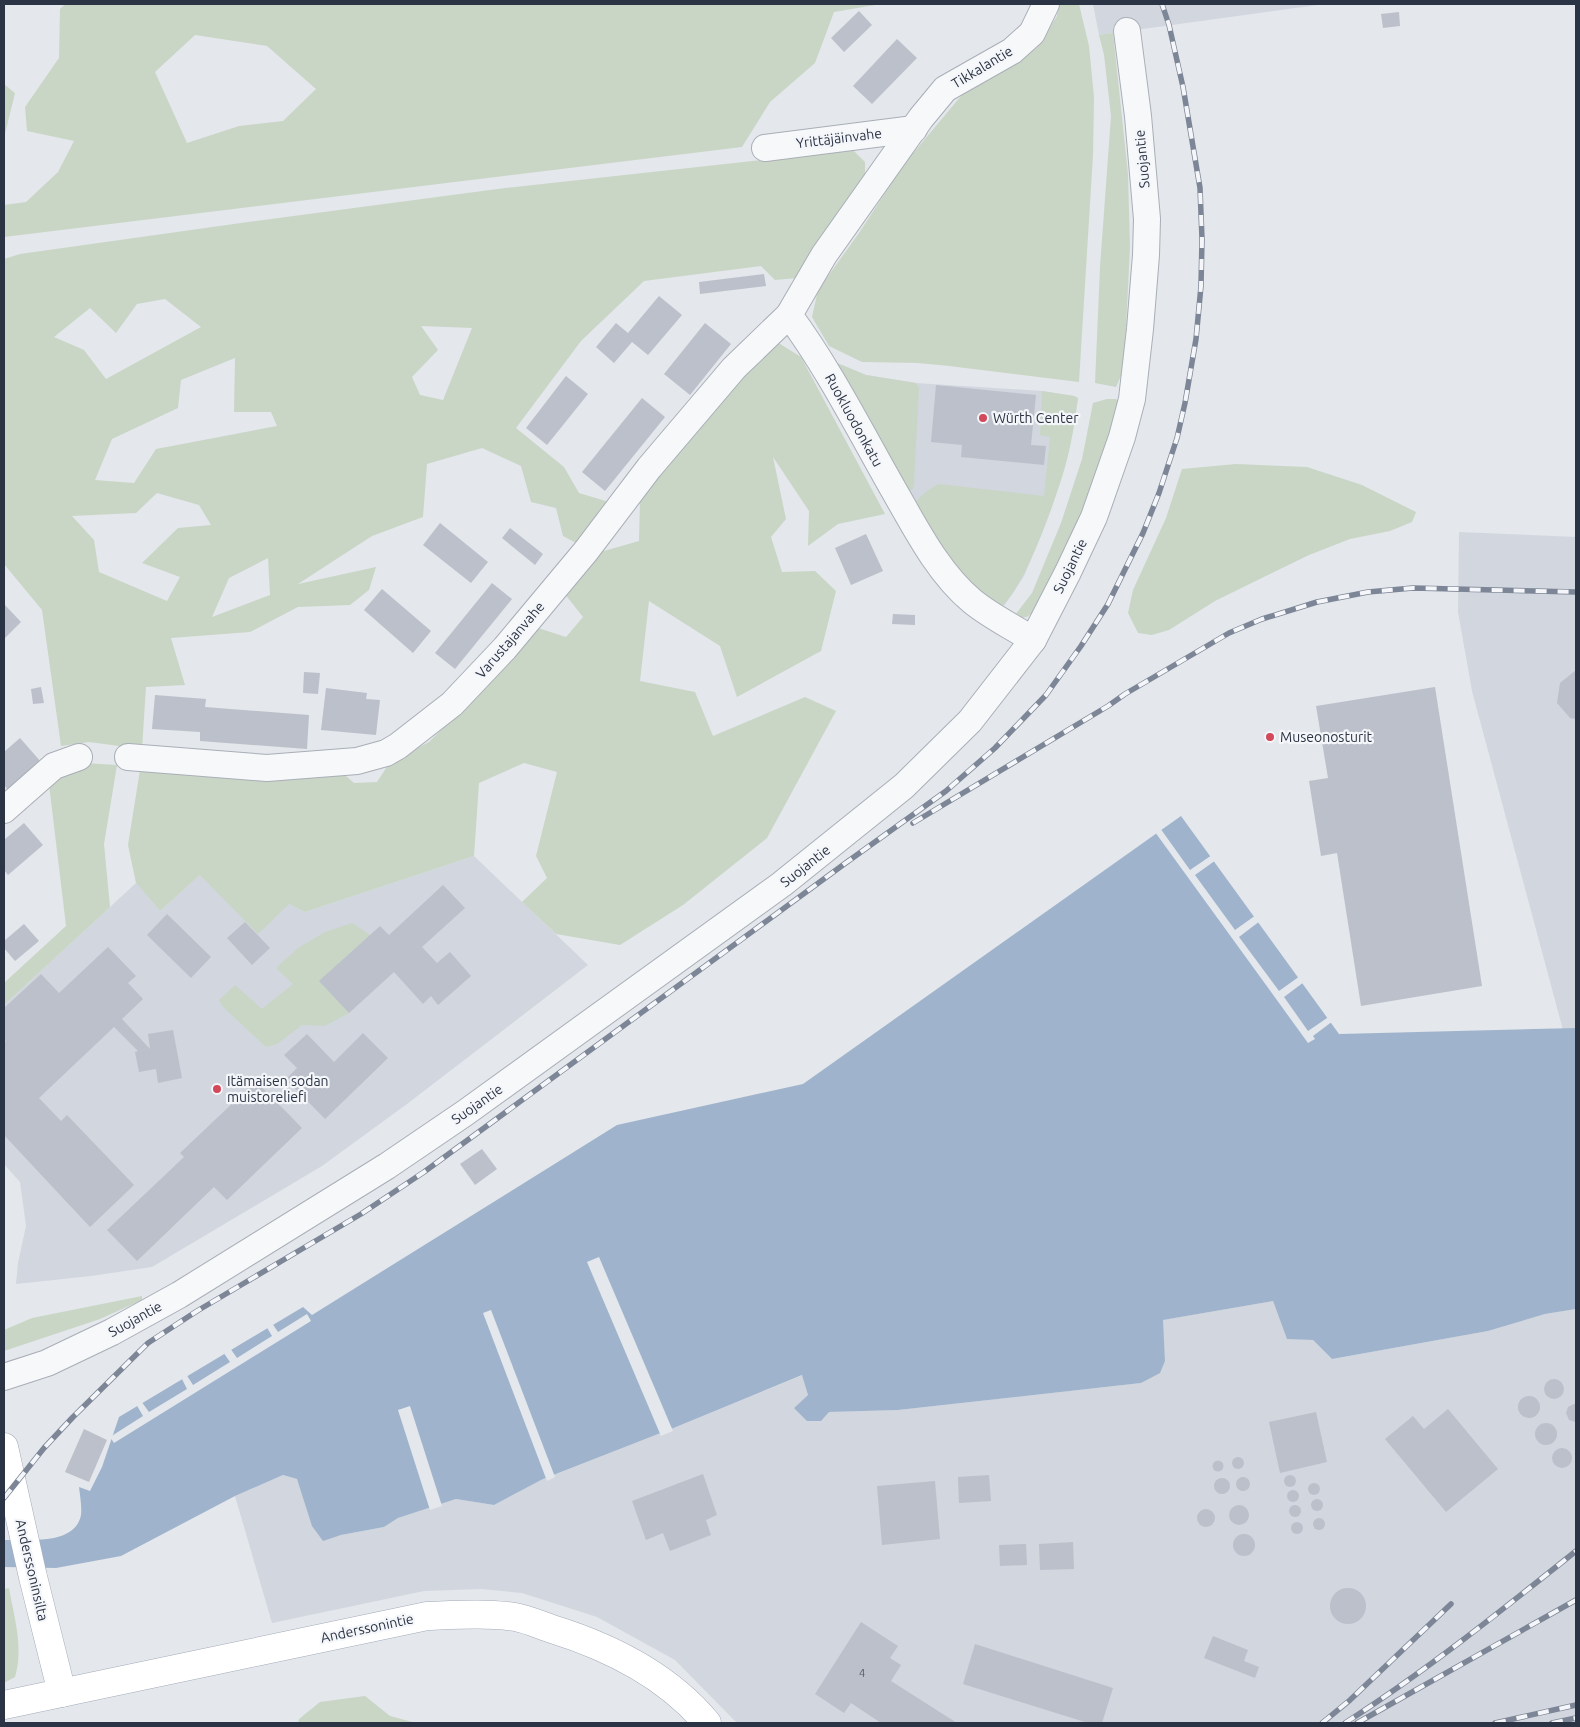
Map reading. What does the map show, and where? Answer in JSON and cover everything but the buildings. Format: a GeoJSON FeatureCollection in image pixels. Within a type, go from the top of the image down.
{"type":"FeatureCollection","features":[{"type":"Feature","properties":{"kind":"main road","name":"Anderssoninsilta"},"geometry":{"type":"LineString","coordinates":[[4,1446],[22,1532],[62,1693]]}},
{"type":"Feature","properties":{"kind":"main road","name":"Anderssonintie"},"geometry":{"type":"LineString","coordinates":[[4,1705],[427,1616],[480,1614],[517,1618],[587,1640],[646,1670],[692,1705],[707,1723]]}},
{"type":"Feature","properties":{"kind":"street","name":"Tikkalantie"},"geometry":{"type":"LineString","coordinates":[[789,315],[824,255],[945,89],[1012,51],[1032,33],[1046,4]]}},
{"type":"Feature","properties":{"kind":"street","name":"Suojantie"},"geometry":{"type":"LineString","coordinates":[[4,1377],[47,1363],[112,1332],[179,1295],[387,1166],[465,1113],[782,884],[904,786],[970,721],[1033,640],[1068,572],[1094,517],[1122,437],[1132,399],[1140,329],[1147,219],[1138,116],[1127,31]]}},
{"type":"Feature","properties":{"kind":"street","name":"Yrittäjäinvahe"},"geometry":{"type":"LineString","coordinates":[[765,148],[914,129]]}},
{"type":"Feature","properties":{"kind":"street","name":"Ruokluodonkatu"},"geometry":{"type":"LineString","coordinates":[[789,315],[828,372],[925,546],[952,580],[972,600],[1033,640]]}},
{"type":"Feature","properties":{"kind":"street","name":"Varustajanvahe"},"geometry":{"type":"LineString","coordinates":[[128,757],[266,768],[357,761],[386,753],[398,746],[452,704],[505,648],[586,551],[649,468],[728,375],[789,315]]}},
{"type":"Feature","properties":{"kind":"street"},"geometry":{"type":"LineString","coordinates":[[4,810],[54,766],[79,757]]}},
{"type":"Feature","properties":{"kind":"shaded area"},"geometry":{"type":"Polygon","coordinates":[[[1093,4],[1325,4],[1099,35],[1093,4]]]}},
{"type":"Feature","properties":{"kind":"shaded area"},"geometry":{"type":"Polygon","coordinates":[[[837,363],[866,375],[916,383],[1042,391],[1078,398],[1066,463],[1040,538],[1024,576],[1004,606],[941,563],[837,363]]]}},
{"type":"Feature","properties":{"kind":"shaded area"},"geometry":{"type":"Polygon","coordinates":[[[1459,532],[1576,537],[1576,1028],[1563,1030],[1472,691],[1458,612],[1459,532]]]}},
{"type":"Feature","properties":{"kind":"shaded area"},"geometry":{"type":"Polygon","coordinates":[[[474,856],[588,965],[407,1104],[322,1166],[152,1267],[16,1284],[18,1263],[26,1226],[20,1182],[4,1164],[4,1005],[136,883],[160,911],[200,875],[289,904],[305,912],[474,856]]]}},
{"type":"Feature","properties":{"kind":"shaded area"},"geometry":{"type":"Polygon","coordinates":[[[1273,1301],[1287,1338],[1313,1340],[1332,1359],[1488,1331],[1545,1314],[1576,1309],[1576,1723],[737,1723],[675,1660],[597,1617],[522,1593],[481,1589],[424,1591],[272,1623],[235,1496],[283,1475],[297,1479],[323,1540],[384,1527],[398,1518],[456,1499],[494,1505],[543,1479],[803,1375],[808,1395],[794,1408],[829,1412],[898,1410],[1141,1383],[1165,1361],[1162,1320],[1273,1301]]]}},
{"type":"Feature","properties":{"kind":"green space"},"geometry":{"type":"Polygon","coordinates":[[[65,4],[881,4],[834,12],[815,63],[770,102],[742,147],[4,237],[4,205],[26,202],[58,172],[74,141],[27,131],[25,107],[59,58],[60,9],[65,4]],[[195,35],[155,72],[187,143],[239,126],[283,121],[316,89],[267,46],[195,35]]]}},
{"type":"Feature","properties":{"kind":"green space"},"geometry":{"type":"Polygon","coordinates":[[[1058,4],[1079,4],[1089,46],[1094,97],[1093,155],[1079,382],[918,363],[862,362],[829,346],[812,317],[818,290],[859,233],[904,164],[961,96],[1037,48],[1057,16],[1058,4]]]}},
{"type":"Feature","properties":{"kind":"green space"},"geometry":{"type":"Polygon","coordinates":[[[1113,33],[1128,174],[1130,247],[1124,369],[1116,387],[1095,383],[1100,267],[1111,116],[1104,55],[1099,35],[1113,33]]]}},
{"type":"Feature","properties":{"kind":"green space"},"geometry":{"type":"Polygon","coordinates":[[[4,84],[15,93],[4,138],[4,84]]]}},
{"type":"Feature","properties":{"kind":"green space"},"geometry":{"type":"Polygon","coordinates":[[[853,150],[865,162],[865,179],[797,278],[775,280],[761,266],[644,281],[581,341],[516,428],[564,467],[579,493],[609,502],[576,543],[563,536],[556,508],[531,502],[521,466],[482,448],[427,464],[423,517],[372,536],[298,584],[376,567],[369,590],[350,605],[298,607],[250,632],[171,638],[185,685],[146,687],[142,749],[89,742],[61,746],[42,610],[4,564],[4,259],[20,254],[505,188],[853,150]],[[165,299],[137,304],[116,333],[90,308],[54,337],[84,350],[106,379],[201,327],[165,299]],[[421,326],[438,350],[412,377],[420,395],[443,400],[472,328],[421,326]],[[235,358],[181,380],[178,408],[112,439],[95,480],[134,483],[156,449],[277,426],[271,412],[234,412],[235,358]],[[157,493],[136,513],[72,516],[94,540],[99,572],[167,601],[180,577],[142,563],[178,528],[211,525],[199,505],[157,493]],[[268,558],[229,578],[212,617],[270,595],[268,558]]]}},
{"type":"Feature","properties":{"kind":"green space"},"geometry":{"type":"Polygon","coordinates":[[[777,342],[801,357],[885,514],[838,524],[808,546],[809,511],[773,457],[786,519],[771,537],[782,572],[815,571],[836,591],[821,651],[737,697],[720,646],[649,601],[640,681],[695,692],[713,736],[805,697],[836,711],[767,838],[683,905],[620,945],[556,934],[522,902],[547,878],[536,856],[557,772],[524,763],[479,783],[474,856],[305,912],[289,904],[258,934],[200,875],[160,911],[136,883],[128,845],[140,770],[192,776],[268,781],[345,775],[354,783],[377,782],[390,762],[429,742],[463,708],[535,627],[566,637],[583,617],[564,593],[597,553],[639,541],[640,499],[707,416],[777,342]]]}},
{"type":"Feature","properties":{"kind":"green space"},"geometry":{"type":"Polygon","coordinates":[[[837,363],[866,375],[916,383],[919,388],[914,483],[913,489],[908,492],[837,363]]]}},
{"type":"Feature","properties":{"kind":"green space"},"geometry":{"type":"Polygon","coordinates":[[[1042,391],[1078,398],[1072,439],[1048,519],[1028,565],[1008,600],[998,608],[941,563],[913,506],[924,493],[939,484],[1044,496],[1050,437],[1040,435],[1042,391]]]}},
{"type":"Feature","properties":{"kind":"green space"},"geometry":{"type":"Polygon","coordinates":[[[1107,399],[1116,399],[1120,403],[1094,497],[1040,606],[1027,617],[1019,618],[1015,615],[1032,593],[1061,523],[1082,459],[1093,403],[1107,399]]]}},
{"type":"Feature","properties":{"kind":"green space"},"geometry":{"type":"Polygon","coordinates":[[[1236,464],[1307,467],[1362,485],[1416,512],[1412,522],[1390,531],[1350,539],[1309,555],[1215,601],[1169,630],[1152,635],[1138,633],[1128,613],[1133,590],[1166,518],[1182,469],[1236,464]]]}},
{"type":"Feature","properties":{"kind":"green space"},"geometry":{"type":"Polygon","coordinates":[[[84,763],[117,765],[104,844],[110,907],[4,1005],[4,983],[66,926],[49,784],[84,763]]]}},
{"type":"Feature","properties":{"kind":"green space"},"geometry":{"type":"Polygon","coordinates":[[[352,923],[370,935],[320,981],[349,1013],[325,1026],[302,1025],[277,1044],[266,1047],[222,1006],[219,1000],[235,985],[262,1009],[293,984],[276,968],[298,948],[325,932],[352,923]]]}},
{"type":"Feature","properties":{"kind":"green space"},"geometry":{"type":"Polygon","coordinates":[[[142,1296],[142,1300],[100,1319],[4,1351],[4,1330],[32,1318],[142,1296]]]}},
{"type":"Feature","properties":{"kind":"green space"},"geometry":{"type":"Polygon","coordinates":[[[9,1588],[19,1655],[15,1677],[4,1683],[4,1589],[9,1588]]]}},
{"type":"Feature","properties":{"kind":"green space"},"geometry":{"type":"Polygon","coordinates":[[[365,1696],[390,1716],[416,1723],[298,1723],[299,1719],[320,1702],[365,1696]]]}},
{"type":"Feature","properties":{"kind":"water"},"geometry":{"type":"Polygon","coordinates":[[[1181,816],[1339,1034],[1576,1028],[1576,1309],[1545,1314],[1488,1331],[1332,1359],[1313,1340],[1287,1339],[1273,1301],[1163,1320],[1165,1361],[1160,1373],[1141,1383],[898,1410],[829,1412],[821,1421],[807,1421],[794,1408],[808,1395],[802,1375],[543,1479],[494,1505],[456,1499],[398,1518],[384,1527],[341,1535],[323,1541],[312,1526],[297,1479],[283,1475],[235,1496],[121,1556],[56,1568],[4,1567],[4,1540],[49,1539],[70,1532],[77,1525],[81,1515],[79,1487],[90,1491],[102,1467],[119,1417],[303,1307],[312,1315],[617,1125],[803,1084],[1181,816]]]}},
{"type":"Feature","properties":{"kind":"pier"},"geometry":{"type":"Polygon","coordinates":[[[1160,828],[1190,870],[1212,855],[1216,860],[1195,875],[1235,930],[1256,915],[1260,921],[1239,937],[1279,991],[1300,976],[1304,982],[1284,997],[1308,1031],[1330,1016],[1333,1021],[1313,1036],[1315,1039],[1308,1043],[1155,832],[1160,828]]]}},
{"type":"Feature","properties":{"kind":"pier"},"geometry":{"type":"Polygon","coordinates":[[[599,1257],[673,1431],[661,1436],[587,1262],[599,1257]]]}},
{"type":"Feature","properties":{"kind":"pier"},"geometry":{"type":"Polygon","coordinates":[[[491,1310],[555,1477],[547,1481],[483,1313],[491,1310]]]}},
{"type":"Feature","properties":{"kind":"pier"},"geometry":{"type":"Polygon","coordinates":[[[307,1314],[311,1321],[114,1443],[110,1437],[143,1416],[136,1404],[141,1401],[149,1412],[187,1389],[181,1377],[186,1374],[193,1385],[230,1362],[223,1352],[230,1348],[237,1358],[272,1336],[266,1326],[272,1323],[278,1332],[307,1314]]]}},
{"type":"Feature","properties":{"kind":"pier"},"geometry":{"type":"Polygon","coordinates":[[[410,1406],[442,1506],[430,1510],[398,1410],[410,1406]]]}},
{"type":"Feature","properties":{"kind":"railway"},"geometry":{"type":"LineString","coordinates":[[4,1498],[44,1448],[148,1343],[197,1311],[361,1214],[424,1172],[946,791],[995,748],[1046,695],[1108,604],[1143,533],[1159,493],[1177,438],[1196,339],[1201,286],[1200,188],[1183,87],[1169,25],[1162,4]]}},
{"type":"Feature","properties":{"kind":"railway"},"geometry":{"type":"LineString","coordinates":[[913,823],[1229,633],[1262,619],[1317,602],[1368,592],[1413,588],[1576,592]]}},
{"type":"Feature","properties":{"kind":"railway"},"geometry":{"type":"LineString","coordinates":[[1345,1723],[1434,1662],[1576,1551]]}},
{"type":"Feature","properties":{"kind":"railway"},"geometry":{"type":"LineString","coordinates":[[1357,1723],[1576,1600]]}},
{"type":"Feature","properties":{"kind":"railway"},"geometry":{"type":"LineString","coordinates":[[1322,1723],[1350,1700],[1451,1604]]}},
{"type":"Feature","properties":{"kind":"railway"},"geometry":{"type":"LineString","coordinates":[[1495,1723],[1576,1705]]}},
{"type":"Feature","properties":{"kind":"railway"},"geometry":{"type":"LineString","coordinates":[[1552,1723],[1576,1718]]}},
{"type":"Feature","properties":{"kind":"place","name":"Würth Center"},"geometry":{"type":"Point","coordinates":[983,418]}},
{"type":"Feature","properties":{"kind":"place","name":"Museonosturit"},"geometry":{"type":"Point","coordinates":[1270,737]}},
{"type":"Feature","properties":{"kind":"place","name":"Itämaisen sodan muistoreliefi"},"geometry":{"type":"Point","coordinates":[217,1089]}}]}
